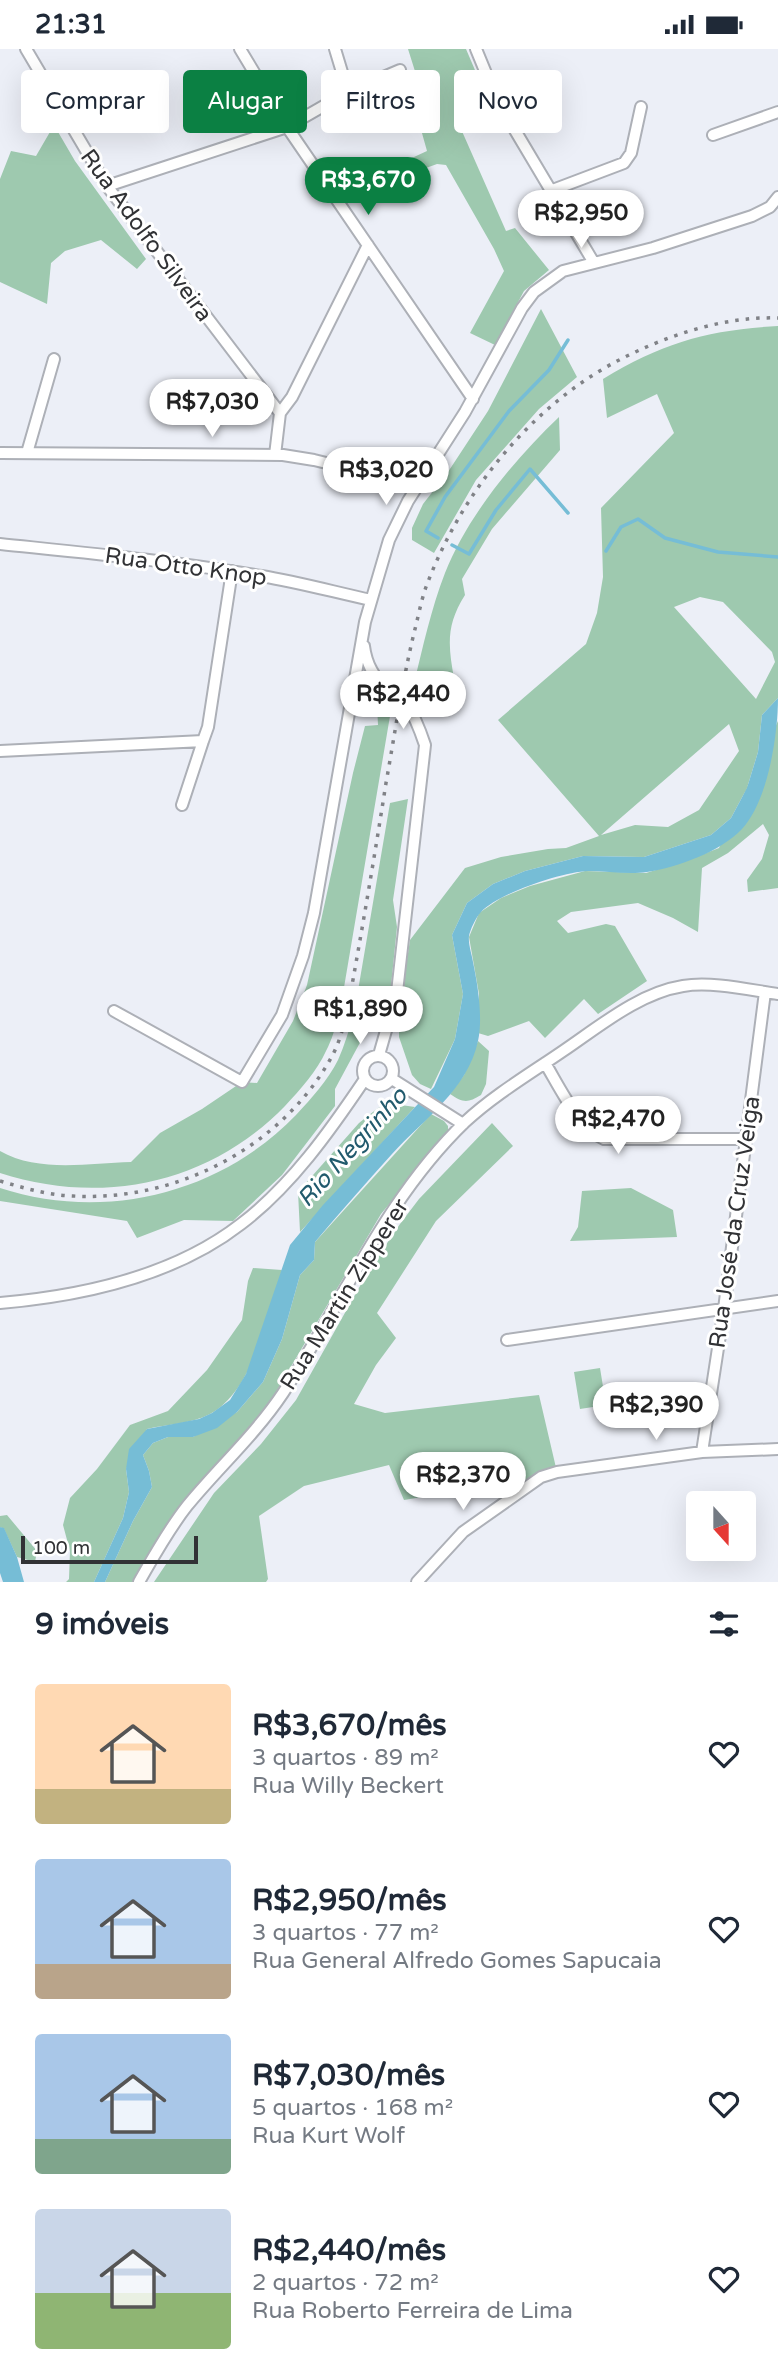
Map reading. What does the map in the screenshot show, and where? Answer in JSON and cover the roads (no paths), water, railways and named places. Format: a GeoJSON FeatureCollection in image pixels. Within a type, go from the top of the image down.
{"type":"FeatureCollection","features":[{"type":"Feature","properties":{"kind":"street","name":"Rua Adolfo Silveira"},"geometry":{"type":"LineString","coordinates":[[26,49],[107,186],[280,413]]}},
{"type":"Feature","properties":{"kind":"street"},"geometry":{"type":"LineString","coordinates":[[240,49],[253,70]]}},
{"type":"Feature","properties":{"kind":"street"},"geometry":{"type":"LineString","coordinates":[[335,49],[341,70]]}},
{"type":"Feature","properties":{"kind":"street"},"geometry":{"type":"LineString","coordinates":[[476,49],[497,100],[594,263]]}},
{"type":"Feature","properties":{"kind":"street"},"geometry":{"type":"LineString","coordinates":[[550,191],[624,163],[631,153],[641,107]]}},
{"type":"Feature","properties":{"kind":"street"},"geometry":{"type":"LineString","coordinates":[[713,135],[778,112]]}},
{"type":"Feature","properties":{"kind":"street"},"geometry":{"type":"LineString","coordinates":[[107,186],[269,133]]}},
{"type":"Feature","properties":{"kind":"street"},"geometry":{"type":"LineString","coordinates":[[291,133],[473,399]]}},
{"type":"Feature","properties":{"kind":"street"},"geometry":{"type":"LineString","coordinates":[[114,1011],[242,1082],[282,1015],[303,956],[314,913],[371,600],[389,540],[417,485],[445,446],[473,399],[522,308],[534,292],[555,275],[653,248],[752,216],[770,207],[778,197]]}},
{"type":"Feature","properties":{"kind":"street"},"geometry":{"type":"LineString","coordinates":[[275,455],[280,413],[292,397],[368,245]]}},
{"type":"Feature","properties":{"kind":"street"},"geometry":{"type":"LineString","coordinates":[[27,453],[54,359]]}},
{"type":"Feature","properties":{"kind":"street"},"geometry":{"type":"LineString","coordinates":[[0,453],[275,455],[314,460],[417,485]]}},
{"type":"Feature","properties":{"kind":"street","name":"Rua Otto Knop"},"geometry":{"type":"LineString","coordinates":[[0,544],[137,558],[232,572],[371,600]]}},
{"type":"Feature","properties":{"kind":"street"},"geometry":{"type":"LineString","coordinates":[[182,805],[208,727],[232,572]]}},
{"type":"Feature","properties":{"kind":"street"},"geometry":{"type":"LineString","coordinates":[[363,639],[370,666],[385,688],[400,696],[407,704],[425,745],[397,992],[379,1055]]}},
{"type":"Feature","properties":{"kind":"street"},"geometry":{"type":"LineString","coordinates":[[353,691],[385,688]]}},
{"type":"Feature","properties":{"kind":"street"},"geometry":{"type":"LineString","coordinates":[[0,751],[203,741]]}},
{"type":"Feature","properties":{"kind":"street","name":"Rua Martin Zipperer"},"geometry":{"type":"LineString","coordinates":[[139,1582],[185,1509],[271,1410],[396,1206],[463,1124],[545,1063],[622,1011],[671,989],[699,985],[778,994]]}},
{"type":"Feature","properties":{"kind":"street","name":"Rua José da Cruz Veiga"},"geometry":{"type":"LineString","coordinates":[[702,1452],[724,1309],[765,992]]}},
{"type":"Feature","properties":{"kind":"street"},"geometry":{"type":"LineString","coordinates":[[379,1055],[385,1056],[393,1066],[392,1079],[382,1086],[370,1083],[363,1073],[367,1060],[379,1055]]}},
{"type":"Feature","properties":{"kind":"street"},"geometry":{"type":"LineString","coordinates":[[545,1063],[583,1123],[604,1139],[746,1139]]}},
{"type":"Feature","properties":{"kind":"street"},"geometry":{"type":"LineString","coordinates":[[0,1303],[126,1281],[165,1266],[228,1234],[255,1213],[295,1171],[340,1117],[365,1079]]}},
{"type":"Feature","properties":{"kind":"street"},"geometry":{"type":"LineString","coordinates":[[392,1079],[463,1124]]}},
{"type":"Feature","properties":{"kind":"street"},"geometry":{"type":"LineString","coordinates":[[507,1340],[778,1301]]}},
{"type":"Feature","properties":{"kind":"street"},"geometry":{"type":"LineString","coordinates":[[417,1582],[463,1532],[541,1477],[558,1472],[702,1452],[778,1449]]}},
{"type":"Feature","properties":{"kind":"water"},"geometry":{"type":"Polygon","coordinates":[[[778,698],[770,767],[759,802],[742,829],[722,845],[698,857],[659,870],[632,873],[588,871],[547,879],[502,898],[479,914],[469,939],[478,991],[479,1032],[473,1058],[465,1074],[443,1103],[392,1154],[315,1242],[314,1260],[300,1275],[282,1339],[263,1382],[237,1412],[217,1428],[193,1437],[168,1437],[153,1443],[143,1455],[152,1487],[105,1582],[94,1582],[123,1518],[129,1492],[126,1469],[129,1449],[147,1429],[199,1419],[230,1400],[246,1374],[290,1245],[323,1205],[434,1087],[455,1039],[463,994],[452,935],[467,903],[493,884],[525,871],[583,856],[644,857],[711,835],[731,818],[747,788],[758,752],[762,715],[778,698]]]}},
{"type":"Feature","properties":{"kind":"water"},"geometry":{"type":"Polygon","coordinates":[[[0,1527],[4,1528],[17,1557],[24,1582],[3,1582],[0,1573],[0,1527]]]}},
{"type":"Feature","properties":{"kind":"waterway"},"geometry":{"type":"LineString","coordinates":[[438,538],[426,531],[445,497],[509,411],[549,370],[568,340]]}},
{"type":"Feature","properties":{"kind":"waterway"},"geometry":{"type":"LineString","coordinates":[[452,545],[469,554],[496,510],[530,469],[568,513]]}},
{"type":"Feature","properties":{"kind":"waterway"},"geometry":{"type":"LineString","coordinates":[[606,551],[621,527],[638,519],[665,538],[718,552],[778,557]]}},
{"type":"Feature","properties":{"kind":"railway"},"geometry":{"type":"LineString","coordinates":[[0,1181],[45,1193],[73,1196],[149,1190],[186,1179],[222,1163],[254,1143],[284,1118],[310,1090],[334,1053],[347,1013],[410,652],[426,587],[459,518],[503,455],[557,401],[588,378],[621,359],[677,335],[738,320],[778,318]]}},
{"type":"Feature","properties":{"kind":"water label","name":"Rio Negrinho"},"geometry":{"type":"Point","coordinates":[352,1147]}}]}
